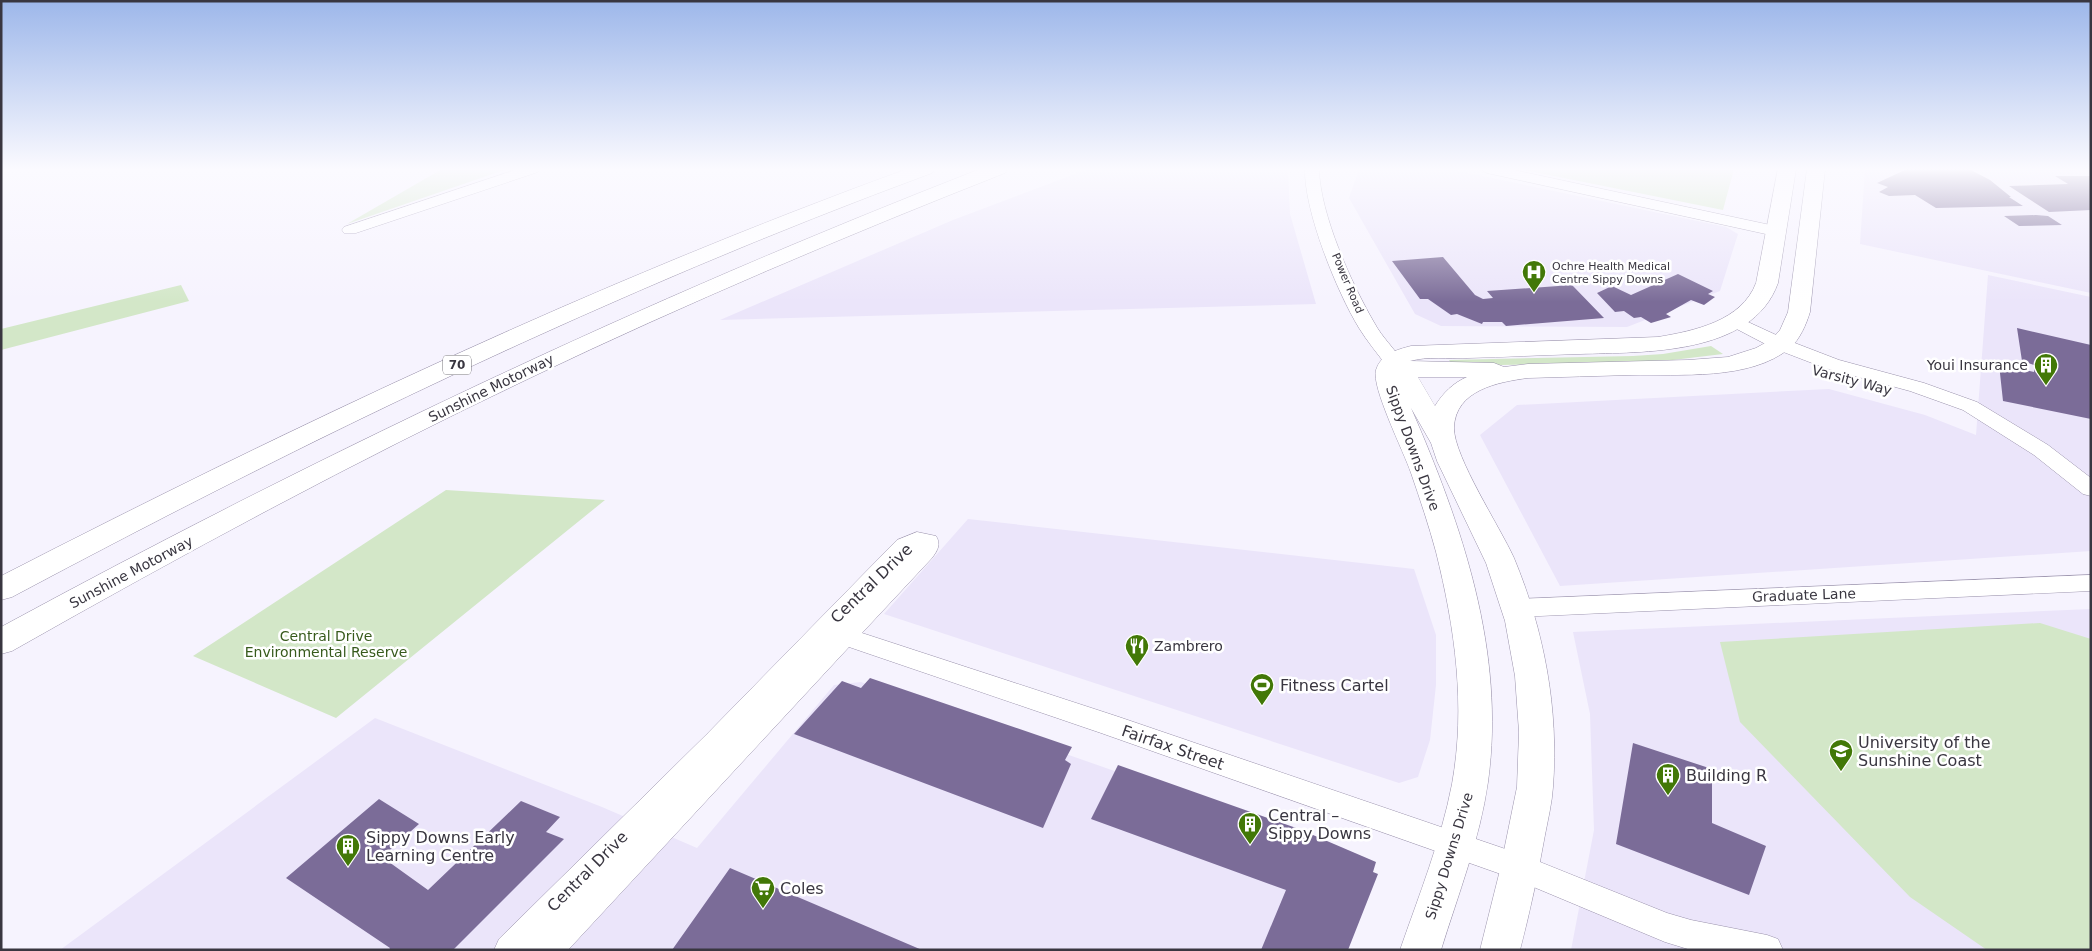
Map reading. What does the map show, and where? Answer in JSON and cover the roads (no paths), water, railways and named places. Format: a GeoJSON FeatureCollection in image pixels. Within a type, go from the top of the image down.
{"type":"FeatureCollection","features":[{"type":"Feature","properties":{"kind":"main road","name":"70"},"geometry":{"type":"LineString","coordinates":[[1,589],[201,487],[505,342],[809,213]]}},
{"type":"Feature","properties":{"kind":"main road","name":"Sunshine Motorway"},"geometry":{"type":"LineString","coordinates":[[1,642],[245,510],[529,369],[782,255],[887,213]]}},
{"type":"Feature","properties":{"kind":"main road"},"geometry":{"type":"LineString","coordinates":[[1392,361],[1405,354],[1431,351],[1658,344],[1689,338],[1729,324],[1754,305],[1766,286],[1778,213]]}},
{"type":"Feature","properties":{"kind":"main road"},"geometry":{"type":"LineString","coordinates":[[1392,361],[1404,368],[1419,370],[1528,371],[1689,367],[1740,361],[1773,348],[1791,332],[1799,312],[1811,213]]}},
{"type":"Feature","properties":{"kind":"main road"},"geometry":{"type":"LineString","coordinates":[[1392,361],[1405,375],[1444,445],[1484,526],[1503,569],[1517,608],[1530,672],[1535,709],[1537,748],[1534,796],[1520,867],[1500,950]]}},
{"type":"Feature","properties":{"kind":"main road","name":"Sippy Downs Drive"},"geometry":{"type":"LineString","coordinates":[[1392,361],[1388,370],[1388,382],[1426,476],[1463,601],[1474,675],[1476,735],[1470,784],[1454,844],[1420,950]]}},
{"type":"Feature","properties":{"kind":"main road"},"geometry":{"type":"LineString","coordinates":[[1444,445],[1441,429],[1444,413],[1451,399],[1456,394],[1482,380],[1528,371]]}},
{"type":"Feature","properties":{"kind":"street"},"geometry":{"type":"LineString","coordinates":[[350,230],[400,213]]}},
{"type":"Feature","properties":{"kind":"street","name":"Power Road"},"geometry":{"type":"LineString","coordinates":[[1319,213],[1344,280],[1370,332],[1392,361]]}},
{"type":"Feature","properties":{"kind":"street"},"geometry":{"type":"LineString","coordinates":[[1693,213],[1775,231]]}},
{"type":"Feature","properties":{"kind":"street","name":"Varsity Way"},"geometry":{"type":"LineString","coordinates":[[1729,324],[1803,367],[1987,418],[2041,450],[2091,490]]}},
{"type":"Feature","properties":{"kind":"street","name":"Graduate Lane"},"geometry":{"type":"LineString","coordinates":[[1517,608],[2091,583]]}},
{"type":"Feature","properties":{"kind":"street","name":"Fairfax Street"},"geometry":{"type":"LineString","coordinates":[[834,633],[1110,725],[1520,867],[1665,927],[1691,935],[1767,950]]}},
{"type":"Feature","properties":{"kind":"street","name":"Central Drive"},"geometry":{"type":"LineString","coordinates":[[510,950],[717,742],[834,633]]}},
{"type":"Feature","properties":{"kind":"street","name":"Central Drive"},"geometry":{"type":"LineString","coordinates":[[547,950],[834,633]]}},
{"type":"Feature","properties":{"kind":"place","name":"Ochre Health Medical Centre Sippy Downs"},"geometry":{"type":"Point","coordinates":[1534,293]}},
{"type":"Feature","properties":{"kind":"place","name":"Youi Insurance"},"geometry":{"type":"Point","coordinates":[2046,386]}},
{"type":"Feature","properties":{"kind":"place","name":"Zambrero"},"geometry":{"type":"Point","coordinates":[1137,667]}},
{"type":"Feature","properties":{"kind":"place","name":"Fitness Cartel"},"geometry":{"type":"Point","coordinates":[1262,706]}},
{"type":"Feature","properties":{"kind":"place","name":"University of the Sunshine Coast"},"geometry":{"type":"Point","coordinates":[1841,772]}},
{"type":"Feature","properties":{"kind":"place","name":"Building R"},"geometry":{"type":"Point","coordinates":[1668,796]}},
{"type":"Feature","properties":{"kind":"place","name":"Central – Sippy Downs"},"geometry":{"type":"Point","coordinates":[1250,845]}},
{"type":"Feature","properties":{"kind":"place","name":"Sippy Downs Early Learning Centre"},"geometry":{"type":"Point","coordinates":[348,867]}},
{"type":"Feature","properties":{"kind":"place","name":"Coles"},"geometry":{"type":"Point","coordinates":[763,909]}},
{"type":"Feature","properties":{"kind":"park label","name":"Central Drive Environmental Reserve"},"geometry":{"type":"Point","coordinates":[326,644]}}]}
